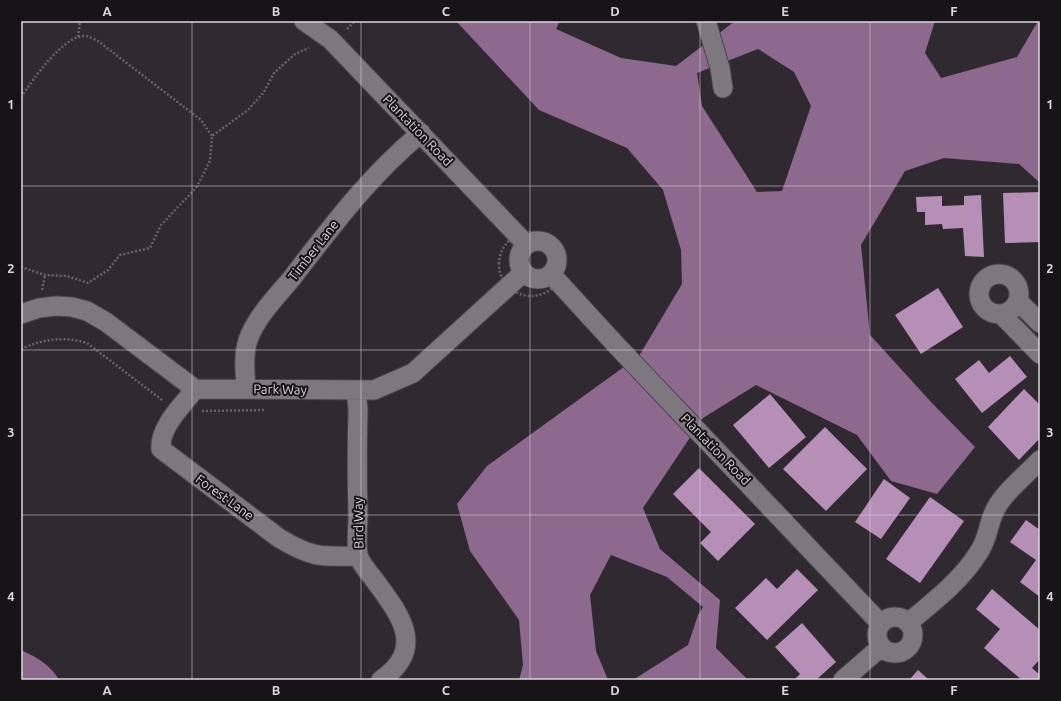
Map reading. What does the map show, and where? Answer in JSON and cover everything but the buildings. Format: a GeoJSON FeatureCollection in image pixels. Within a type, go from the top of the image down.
{"type":"FeatureCollection","features":[{"type":"Feature","properties":{"kind":"street","name":"Plantation Road"},"geometry":{"type":"LineString","coordinates":[[304,21],[330,39],[527,245]]}},
{"type":"Feature","properties":{"kind":"street"},"geometry":{"type":"LineString","coordinates":[[707,26],[720,68],[723,88]]}},
{"type":"Feature","properties":{"kind":"street","name":"Timber Lane"},"geometry":{"type":"LineString","coordinates":[[246,388],[245,355],[248,339],[265,311],[358,194],[397,152],[421,133]]}},
{"type":"Feature","properties":{"kind":"street"},"geometry":{"type":"LineString","coordinates":[[533,242],[540,242],[553,248],[557,262],[551,274],[542,279],[532,278],[524,272],[520,266],[519,258],[522,250],[527,245],[533,242]]}},
{"type":"Feature","properties":{"kind":"street","name":"Park Way"},"geometry":{"type":"LineString","coordinates":[[195,389],[246,388],[356,391],[374,390],[413,373],[524,272]]}},
{"type":"Feature","properties":{"kind":"street","name":"Plantation Road"},"geometry":{"type":"LineString","coordinates":[[551,274],[617,346],[880,624]]}},
{"type":"Feature","properties":{"kind":"street"},"geometry":{"type":"LineString","coordinates":[[997,274],[1010,277],[1019,287],[1018,301],[1008,312],[994,314],[982,306],[979,292],[984,280],[997,274]]}},
{"type":"Feature","properties":{"kind":"street"},"geometry":{"type":"LineString","coordinates":[[1018,301],[1040,324]]}},
{"type":"Feature","properties":{"kind":"street"},"geometry":{"type":"LineString","coordinates":[[21,314],[39,308],[56,306],[87,311],[106,322],[195,389]]}},
{"type":"Feature","properties":{"kind":"street"},"geometry":{"type":"LineString","coordinates":[[1001,314],[1040,354]]}},
{"type":"Feature","properties":{"kind":"street","name":"Forest Lane"},"geometry":{"type":"LineString","coordinates":[[195,389],[163,433],[160,441],[161,449],[280,538],[299,550],[317,556],[358,556]]}},
{"type":"Feature","properties":{"kind":"street","name":"Bird Way"},"geometry":{"type":"LineString","coordinates":[[356,391],[358,409],[358,556],[395,608],[403,622],[406,635],[405,649],[399,660],[390,674],[381,680]]}},
{"type":"Feature","properties":{"kind":"street"},"geometry":{"type":"LineString","coordinates":[[908,623],[957,580],[978,553],[987,538],[995,511],[1000,501],[1040,460]]}},
{"type":"Feature","properties":{"kind":"street"},"geometry":{"type":"LineString","coordinates":[[897,618],[908,623],[913,634],[909,646],[896,653],[889,652],[881,647],[877,636],[880,624],[885,620],[897,618]]}},
{"type":"Feature","properties":{"kind":"street"},"geometry":{"type":"LineString","coordinates":[[843,680],[881,647]]}},
{"type":"Feature","properties":{"kind":"path"},"geometry":{"type":"LineString","coordinates":[[78,37],[80,21]]}},
{"type":"Feature","properties":{"kind":"path"},"geometry":{"type":"LineString","coordinates":[[21,97],[59,48],[78,37],[87,36],[98,41],[201,120],[212,136],[210,161],[196,188],[161,225],[150,248],[120,255],[108,270],[88,283],[67,276],[45,275],[21,267]]}},
{"type":"Feature","properties":{"kind":"path"},"geometry":{"type":"LineString","coordinates":[[212,136],[248,110],[264,92],[274,73],[295,54],[330,39]]}},
{"type":"Feature","properties":{"kind":"shaded area"},"geometry":{"type":"Polygon","coordinates":[[[456,21],[560,21],[556,29],[621,58],[676,66],[735,21],[935,21],[925,53],[941,78],[1017,57],[1038,21],[1040,21],[1040,183],[1019,164],[944,158],[905,171],[861,245],[870,335],[931,402],[975,447],[937,494],[891,481],[857,435],[756,385],[703,418],[643,508],[660,549],[720,600],[716,648],[748,680],[633,680],[688,645],[698,615],[703,607],[667,577],[611,555],[590,595],[596,651],[608,680],[519,680],[523,665],[519,620],[470,551],[457,504],[487,466],[639,356],[682,284],[681,250],[663,190],[627,148],[539,110],[456,21]],[[758,49],[697,73],[702,106],[757,192],[782,191],[811,106],[794,72],[758,49]]]}},
{"type":"Feature","properties":{"kind":"shaded area"},"geometry":{"type":"Polygon","coordinates":[[[21,650],[38,659],[47,666],[59,680],[21,680],[21,650]]]}}]}
